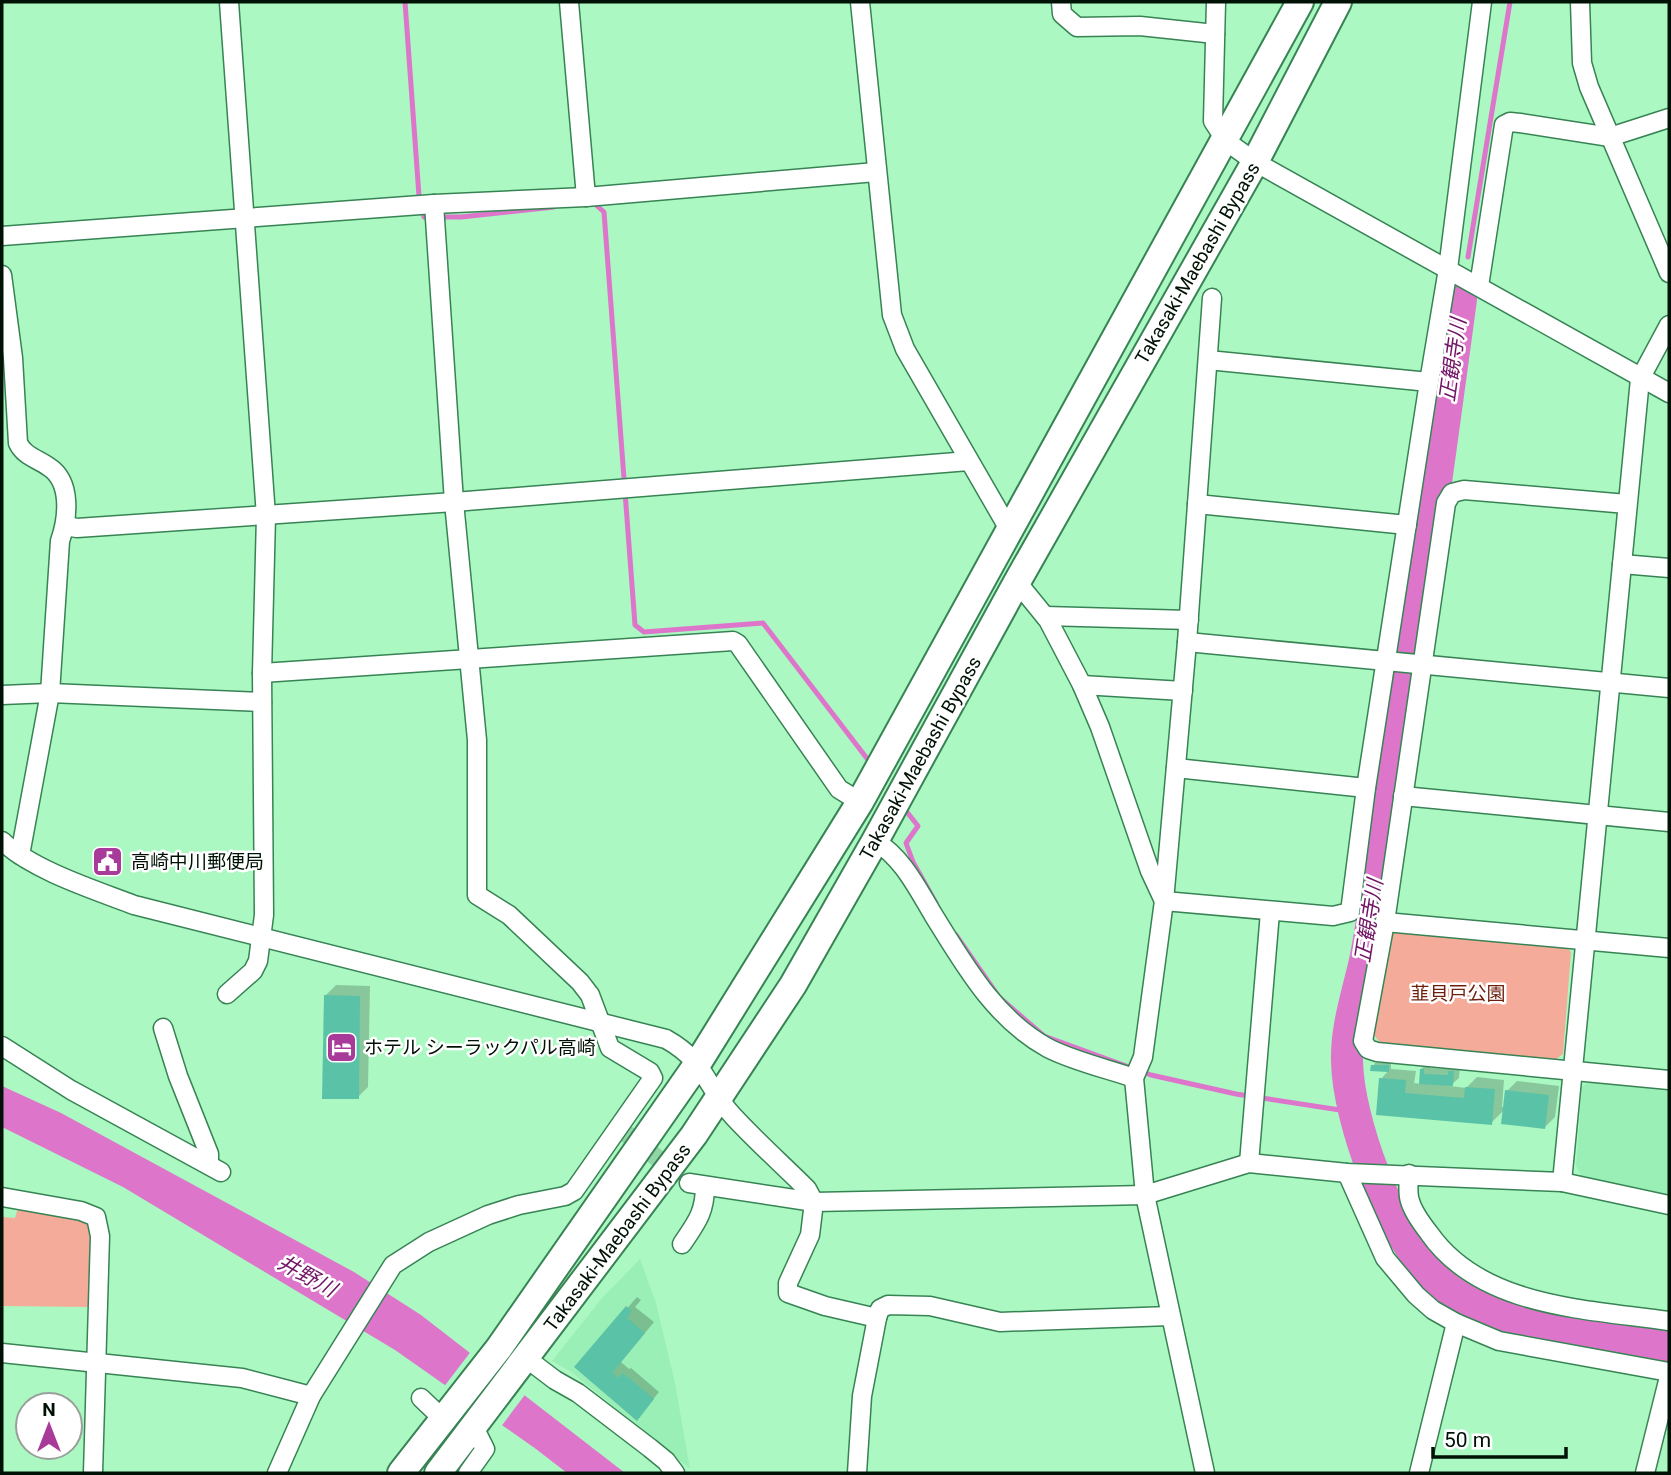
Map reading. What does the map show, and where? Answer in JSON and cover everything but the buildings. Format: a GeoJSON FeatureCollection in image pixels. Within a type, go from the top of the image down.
{"type":"FeatureCollection","features":[{"type":"Feature","properties":{"kind":"highway","name":"Takasaki-Maebashi Bypass"},"geometry":{"type":"LineString","coordinates":[[401,1473],[499,1348],[698,1063],[860,802],[1226,141],[1300,2]]}},
{"type":"Feature","properties":{"kind":"highway","name":"Takasaki-Maebashi Bypass"},"geometry":{"type":"LineString","coordinates":[[438,1473],[720,1098],[793,985],[1255,162],[1338,2]]}},
{"type":"Feature","properties":{"kind":"street"},"geometry":{"type":"LineString","coordinates":[[227,994],[253,971],[258,961],[264,915],[262,673],[266,516],[229,2]]}},
{"type":"Feature","properties":{"kind":"street"},"geometry":{"type":"LineString","coordinates":[[569,2],[586,197]]}},
{"type":"Feature","properties":{"kind":"street"},"geometry":{"type":"LineString","coordinates":[[860,2],[892,315],[905,349],[1010,531]]}},
{"type":"Feature","properties":{"kind":"street"},"geometry":{"type":"LineString","coordinates":[[1060,2],[1062,14],[1077,27],[1140,26],[1215,34]]}},
{"type":"Feature","properties":{"kind":"street"},"geometry":{"type":"LineString","coordinates":[[1216,2],[1213,121],[1226,141],[1255,162],[1669,393]]}},
{"type":"Feature","properties":{"kind":"street"},"geometry":{"type":"LineString","coordinates":[[1164,901],[1333,916],[1350,912],[1366,788],[1390,662],[1407,525],[1448,269],[1482,2]]}},
{"type":"Feature","properties":{"kind":"street"},"geometry":{"type":"LineString","coordinates":[[1580,2],[1582,63],[1589,87],[1668,267]]}},
{"type":"Feature","properties":{"kind":"street"},"geometry":{"type":"LineString","coordinates":[[1479,286],[1504,125],[1510,122],[1520,123],[1611,137],[1669,118]]}},
{"type":"Feature","properties":{"kind":"street"},"geometry":{"type":"LineString","coordinates":[[2,236],[434,204],[586,197],[876,172]]}},
{"type":"Feature","properties":{"kind":"street"},"geometry":{"type":"LineString","coordinates":[[278,1473],[311,1396],[389,1270],[405,1256],[429,1242],[488,1215],[519,1205],[565,1196],[573,1191],[621,1130],[653,1079],[650,1072],[610,1048],[590,995],[580,982],[509,915],[477,895],[477,740],[454,502],[434,204]]}},
{"type":"Feature","properties":{"kind":"street"},"geometry":{"type":"LineString","coordinates":[[2,275],[13,358],[18,443],[22,450],[51,467],[59,475],[66,512],[60,541],[50,693],[20,855]]}},
{"type":"Feature","properties":{"kind":"street"},"geometry":{"type":"LineString","coordinates":[[1205,1473],[1145,1195],[1135,1077],[1142,1058],[1164,901],[1189,620],[1212,298]]}},
{"type":"Feature","properties":{"kind":"street"},"geometry":{"type":"LineString","coordinates":[[1563,1182],[1640,379],[1669,325]]}},
{"type":"Feature","properties":{"kind":"street"},"geometry":{"type":"LineString","coordinates":[[1208,360],[1429,382]]}},
{"type":"Feature","properties":{"kind":"street"},"geometry":{"type":"LineString","coordinates":[[65,526],[77,528],[266,516],[969,461]]}},
{"type":"Feature","properties":{"kind":"street"},"geometry":{"type":"LineString","coordinates":[[1627,505],[1464,490],[1452,493],[1446,503],[1420,664],[1385,922],[1363,1041],[1368,1049],[1377,1052],[1669,1080]]}},
{"type":"Feature","properties":{"kind":"street"},"geometry":{"type":"LineString","coordinates":[[1197,505],[1407,525]]}},
{"type":"Feature","properties":{"kind":"street"},"geometry":{"type":"LineString","coordinates":[[1622,564],[1669,568]]}},
{"type":"Feature","properties":{"kind":"street"},"geometry":{"type":"LineString","coordinates":[[1017,582],[1045,616],[1082,685],[1100,727],[1150,871],[1164,901]]}},
{"type":"Feature","properties":{"kind":"street"},"geometry":{"type":"LineString","coordinates":[[1045,616],[1189,620]]}},
{"type":"Feature","properties":{"kind":"street"},"geometry":{"type":"LineString","coordinates":[[262,673],[733,641],[738,644],[839,789],[860,802]]}},
{"type":"Feature","properties":{"kind":"street"},"geometry":{"type":"LineString","coordinates":[[1187,642],[1669,688]]}},
{"type":"Feature","properties":{"kind":"street"},"geometry":{"type":"LineString","coordinates":[[1082,685],[1183,691]]}},
{"type":"Feature","properties":{"kind":"street"},"geometry":{"type":"LineString","coordinates":[[2,695],[50,693],[262,702]]}},
{"type":"Feature","properties":{"kind":"street"},"geometry":{"type":"LineString","coordinates":[[1176,768],[1366,788]]}},
{"type":"Feature","properties":{"kind":"street"},"geometry":{"type":"LineString","coordinates":[[1403,796],[1669,822]]}},
{"type":"Feature","properties":{"kind":"street"},"geometry":{"type":"LineString","coordinates":[[2,841],[20,855],[55,873],[134,905],[666,1039],[698,1063],[731,1114],[807,1189],[814,1202],[810,1235],[788,1283],[788,1293],[825,1306],[877,1318]]}},
{"type":"Feature","properties":{"kind":"street"},"geometry":{"type":"LineString","coordinates":[[875,841],[898,858],[965,967],[990,1001],[1014,1024],[1051,1050],[1135,1077]]}},
{"type":"Feature","properties":{"kind":"street"},"geometry":{"type":"LineString","coordinates":[[1249,1163],[1270,912]]}},
{"type":"Feature","properties":{"kind":"street"},"geometry":{"type":"LineString","coordinates":[[1385,922],[1669,948]]}},
{"type":"Feature","properties":{"kind":"street"},"geometry":{"type":"LineString","coordinates":[[2,1046],[71,1090],[215,1169],[178,1076],[163,1028]]}},
{"type":"Feature","properties":{"kind":"street"},"geometry":{"type":"LineString","coordinates":[[682,1244],[700,1217],[705,1204],[697,1185],[814,1202],[1145,1195],[1249,1163],[1353,1172],[1563,1182],[1669,1205]]}},
{"type":"Feature","properties":{"kind":"street"},"geometry":{"type":"LineString","coordinates":[[1353,1172],[1385,1258],[1416,1295],[1433,1310],[1456,1324],[1499,1341],[1669,1374],[1645,1473]]}},
{"type":"Feature","properties":{"kind":"street"},"geometry":{"type":"LineString","coordinates":[[1401,1174],[1409,1200],[1438,1247],[1468,1272],[1516,1294],[1547,1302],[1669,1321]]}},
{"type":"Feature","properties":{"kind":"street"},"geometry":{"type":"LineString","coordinates":[[2,1197],[81,1211],[96,1217],[100,1236],[93,1473]]}},
{"type":"Feature","properties":{"kind":"street"},"geometry":{"type":"LineString","coordinates":[[857,1473],[862,1396],[880,1309],[888,1305],[930,1306],[1000,1322],[1170,1316]]}},
{"type":"Feature","properties":{"kind":"street"},"geometry":{"type":"LineString","coordinates":[[1419,1473],[1456,1324]]}},
{"type":"Feature","properties":{"kind":"street"},"geometry":{"type":"LineString","coordinates":[[2,1353],[242,1378],[311,1396]]}},
{"type":"Feature","properties":{"kind":"street"},"geometry":{"type":"LineString","coordinates":[[524,1361],[578,1393],[666,1461],[675,1473]]}},
{"type":"Feature","properties":{"kind":"street"},"geometry":{"type":"LineString","coordinates":[[421,1398],[447,1414]]}},
{"type":"Feature","properties":{"kind":"street"},"geometry":{"type":"LineString","coordinates":[[468,1473],[485,1449],[474,1427]]}},
{"type":"Feature","properties":{"kind":"shaded area"},"geometry":{"type":"Polygon","coordinates":[[[1590,1081],[1669,1088],[1669,1196],[1582,1178],[1576,1165],[1582,1087],[1590,1081]]]}},
{"type":"Feature","properties":{"kind":"shaded area"},"geometry":{"type":"Polygon","coordinates":[[[640,1259],[656,1303],[675,1383],[690,1469],[570,1371],[552,1361],[602,1298],[640,1259]]]}},
{"type":"Feature","properties":{"kind":"green space","name":"韮貝戸公園"},"geometry":{"type":"Polygon","coordinates":[[[1399,929],[1564,945],[1571,952],[1563,1054],[1555,1060],[1382,1045],[1374,1035],[1389,937],[1399,929]]]}},
{"type":"Feature","properties":{"kind":"green space"},"geometry":{"type":"Polygon","coordinates":[[[18,1208],[90,1223],[94,1237],[93,1307],[2,1306],[2,1217],[15,1218],[18,1208]]]}},
{"type":"Feature","properties":{"kind":"water","name":"井野川"},"geometry":{"type":"Polygon","coordinates":[[[2,1086],[61,1113],[354,1272],[421,1315],[625,1473],[567,1473],[395,1350],[123,1187],[2,1127],[2,1086]]]}},
{"type":"Feature","properties":{"kind":"pier"},"geometry":{"type":"Polygon","coordinates":[[[472,1350],[527,1392],[500,1428],[443,1388],[472,1350]]]}},
{"type":"Feature","properties":{"kind":"waterway"},"geometry":{"type":"LineString","coordinates":[[405,2],[419,196],[424,217],[461,217],[554,207]]}},
{"type":"Feature","properties":{"kind":"waterway","name":"正観寺川"},"geometry":{"type":"LineString","coordinates":[[1468,257],[1510,2]]}},
{"type":"Feature","properties":{"kind":"waterway"},"geometry":{"type":"LineString","coordinates":[[592,204],[604,212],[635,625],[644,632],[763,623],[872,765]]}},
{"type":"Feature","properties":{"kind":"waterway","name":"正観寺川"},"geometry":{"type":"LineString","coordinates":[[1461,299],[1374,909],[1347,1048],[1349,1086],[1363,1144],[1401,1232],[1432,1275],[1455,1294],[1512,1319],[1669,1348]]}},
{"type":"Feature","properties":{"kind":"waterway"},"geometry":{"type":"LineString","coordinates":[[903,807],[918,826],[906,843],[913,862],[936,903]]}},
{"type":"Feature","properties":{"kind":"waterway"},"geometry":{"type":"LineString","coordinates":[[956,935],[999,997],[1044,1036],[1151,1075],[1236,1094],[1353,1112]]}},
{"type":"Feature","properties":{"kind":"tunnel"},"geometry":{"type":"LineString","coordinates":[[624,1132],[689,1183]]}},
{"type":"Feature","properties":{"kind":"place","name":"高崎中川郵便局"},"geometry":{"type":"Point","coordinates":[108,861]}},
{"type":"Feature","properties":{"kind":"place","name":"ホテル シーラックパル高崎"},"geometry":{"type":"Point","coordinates":[341,1047]}}]}
